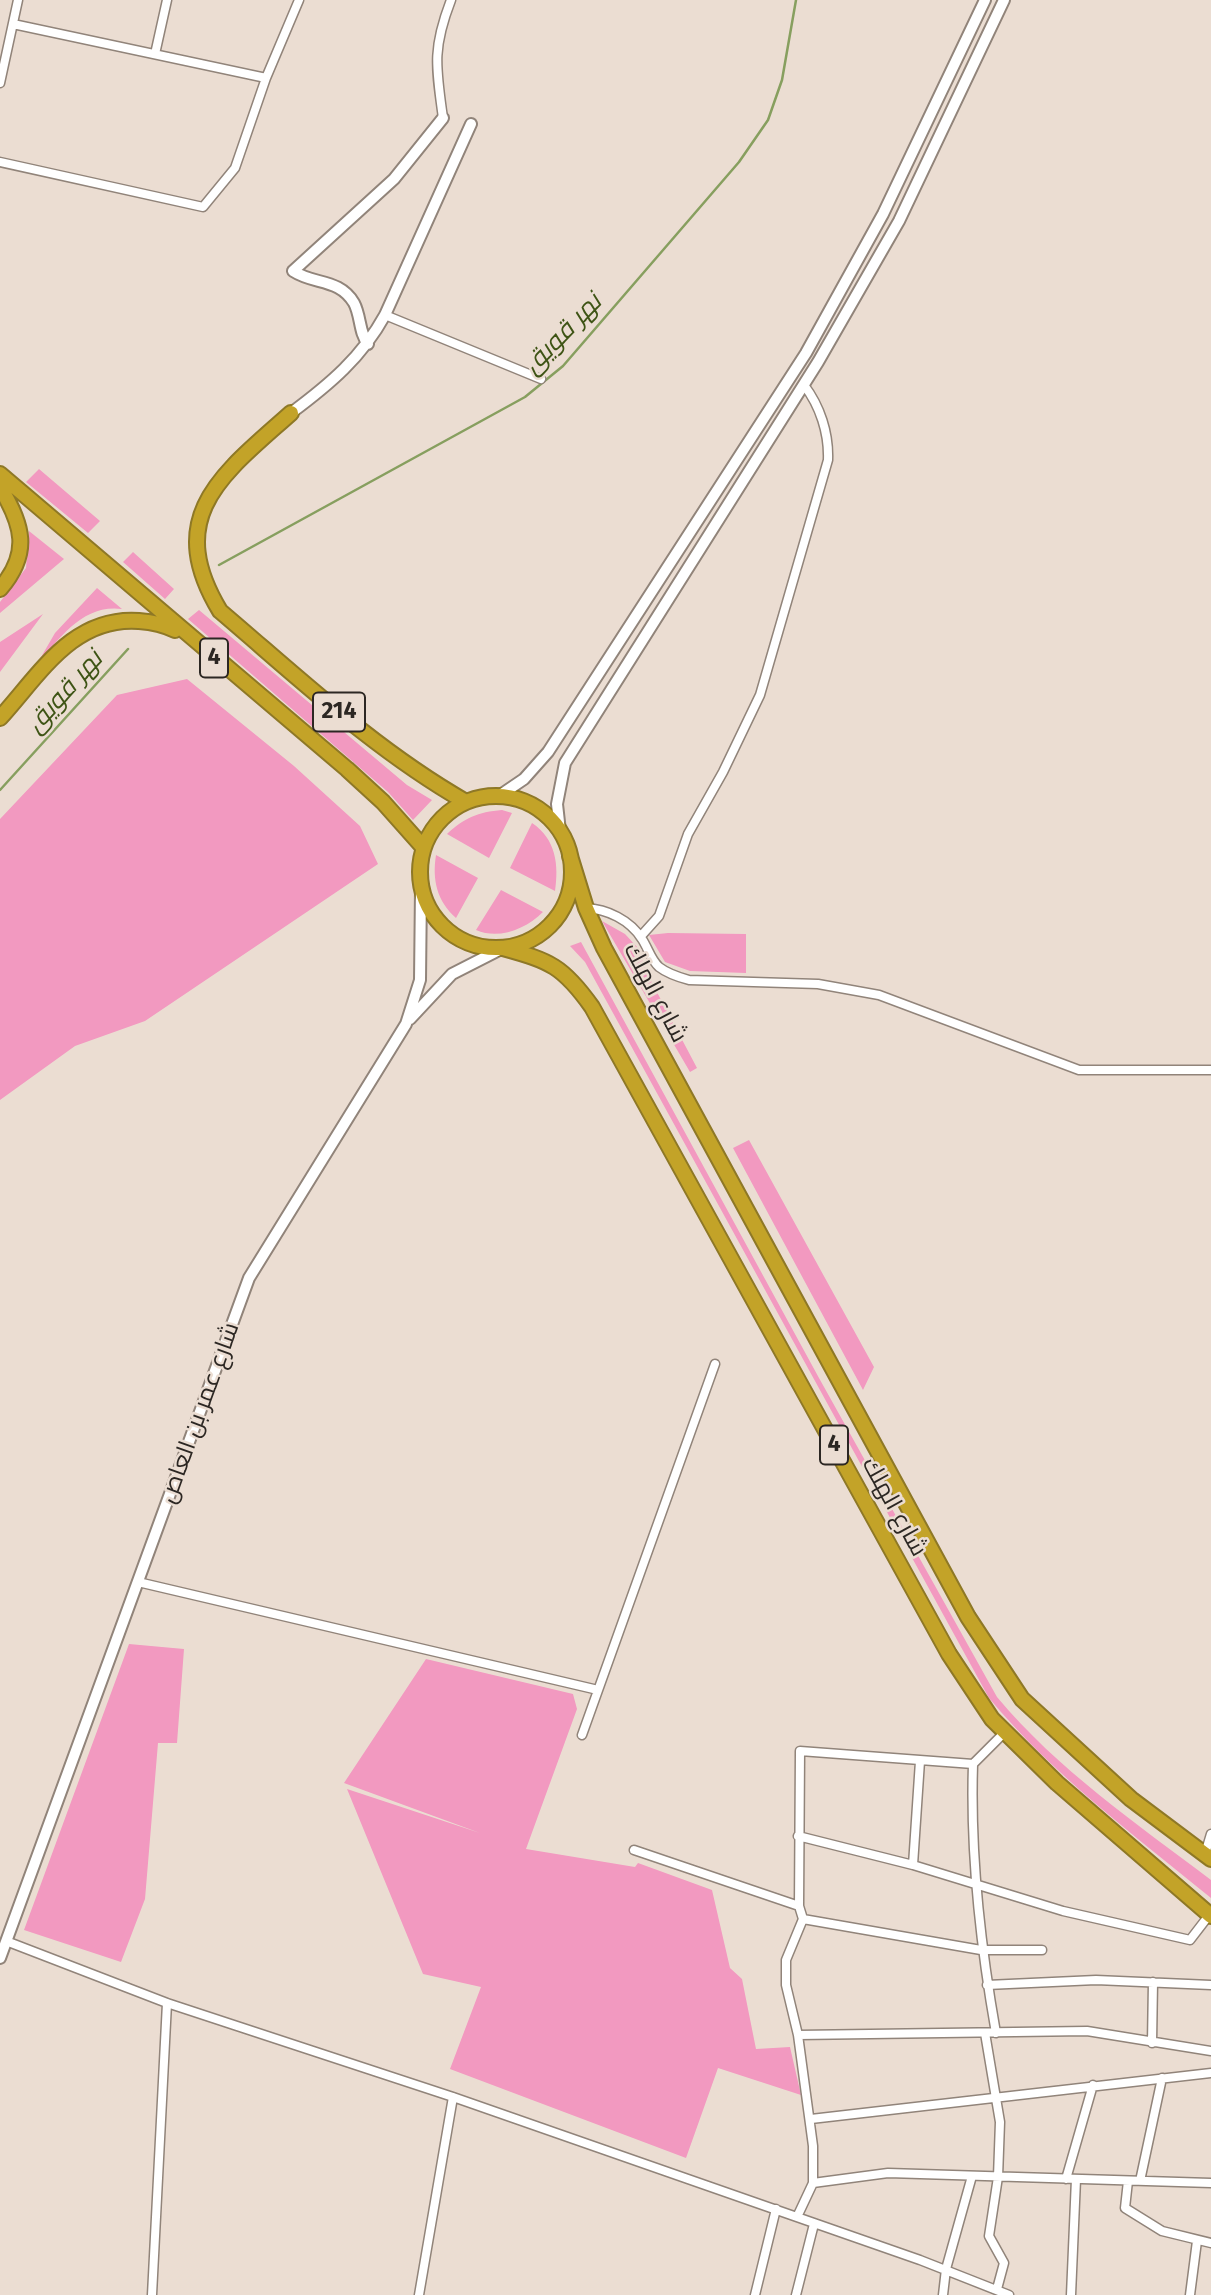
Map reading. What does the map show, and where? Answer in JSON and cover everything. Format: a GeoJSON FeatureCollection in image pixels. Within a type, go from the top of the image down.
{"type":"FeatureCollection","features":[{"type":"Feature","properties":{"kind":"highway","name":"214"},"geometry":{"type":"LineString","coordinates":[[291,413],[231,466],[202,507],[197,532],[198,557],[209,593],[220,611],[378,746],[466,802]]}},
{"type":"Feature","properties":{"kind":"highway","name":"4"},"geometry":{"type":"LineString","coordinates":[[0,474],[347,769],[423,847]]}},
{"type":"Feature","properties":{"kind":"highway"},"geometry":{"type":"LineString","coordinates":[[0,487],[17,515],[21,538],[14,573],[0,589]]}},
{"type":"Feature","properties":{"kind":"highway"},"geometry":{"type":"LineString","coordinates":[[0,718],[67,643],[102,622],[154,622],[193,640]]}},
{"type":"Feature","properties":{"kind":"highway"},"geometry":{"type":"LineString","coordinates":[[499,796],[534,806],[560,831],[570,856],[571,881],[564,906],[549,927],[527,941],[503,948],[470,943],[442,926],[429,908],[421,888],[419,866],[423,847],[444,816],[466,802],[499,796]]}},
{"type":"Feature","properties":{"kind":"highway","name":"شارع الهلك"},"geometry":{"type":"LineString","coordinates":[[570,856],[586,908],[604,948],[968,1618],[1022,1699],[1131,1798],[1208,1857]]}},
{"type":"Feature","properties":{"kind":"highway","name":"شارع الهلك"},"geometry":{"type":"LineString","coordinates":[[503,948],[556,966],[573,980],[592,1007],[949,1654],[992,1719],[1057,1783],[1210,1915]]}},
{"type":"Feature","properties":{"kind":"main road"},"geometry":{"type":"LineString","coordinates":[[499,796],[524,779],[548,752],[806,353],[883,215],[985,0]]}},
{"type":"Feature","properties":{"kind":"main road"},"geometry":{"type":"LineString","coordinates":[[560,831],[557,804],[565,763],[804,385],[899,222],[1004,0]]}},
{"type":"Feature","properties":{"kind":"main road"},"geometry":{"type":"LineString","coordinates":[[368,344],[356,307],[343,290],[332,283],[293,271],[394,179],[443,118]]}},
{"type":"Feature","properties":{"kind":"main road"},"geometry":{"type":"LineString","coordinates":[[291,413],[328,386],[368,344],[385,315],[471,124]]}},
{"type":"Feature","properties":{"kind":"main road","name":"شارع عمر بن العاص"},"geometry":{"type":"LineString","coordinates":[[0,1958],[249,1278],[406,1024],[420,980],[421,888]]}},
{"type":"Feature","properties":{"kind":"main road"},"geometry":{"type":"LineString","coordinates":[[406,1024],[452,974],[503,948]]}},
{"type":"Feature","properties":{"kind":"street"},"geometry":{"type":"LineString","coordinates":[[0,83],[18,0]]}},
{"type":"Feature","properties":{"kind":"street"},"geometry":{"type":"LineString","coordinates":[[155,54],[167,0]]}},
{"type":"Feature","properties":{"kind":"street"},"geometry":{"type":"LineString","coordinates":[[0,162],[203,207],[235,168],[266,78],[299,0]]}},
{"type":"Feature","properties":{"kind":"street"},"geometry":{"type":"LineString","coordinates":[[443,118],[434,56],[439,32],[451,0]]}},
{"type":"Feature","properties":{"kind":"street"},"geometry":{"type":"LineString","coordinates":[[13,24],[266,78]]}},
{"type":"Feature","properties":{"kind":"street"},"geometry":{"type":"LineString","coordinates":[[385,315],[541,379]]}},
{"type":"Feature","properties":{"kind":"street"},"geometry":{"type":"LineString","coordinates":[[640,936],[659,916],[684,842],[754,709],[769,666],[828,460],[825,429],[814,400],[804,385]]}},
{"type":"Feature","properties":{"kind":"street"},"geometry":{"type":"LineString","coordinates":[[586,908],[603,909],[640,936],[657,965],[673,976],[689,980],[818,984],[879,995],[1079,1070],[1211,1070]]}},
{"type":"Feature","properties":{"kind":"street"},"geometry":{"type":"LineString","coordinates":[[582,1735],[715,1364]]}},
{"type":"Feature","properties":{"kind":"street"},"geometry":{"type":"LineString","coordinates":[[138,1582],[598,1690]]}},
{"type":"Feature","properties":{"kind":"street"},"geometry":{"type":"LineString","coordinates":[[996,2033],[981,1950],[975,1885],[973,1764],[1005,1732]]}},
{"type":"Feature","properties":{"kind":"street"},"geometry":{"type":"LineString","coordinates":[[797,2217],[813,2183],[811,2119],[798,2035],[786,1985],[786,1960],[803,1919],[799,1906],[797,1836],[800,1751],[973,1764]]}},
{"type":"Feature","properties":{"kind":"street"},"geometry":{"type":"LineString","coordinates":[[913,1865],[920,1761]]}},
{"type":"Feature","properties":{"kind":"street"},"geometry":{"type":"LineString","coordinates":[[1208,1857],[1211,1834]]}},
{"type":"Feature","properties":{"kind":"street"},"geometry":{"type":"LineString","coordinates":[[797,1836],[913,1865],[1063,1911],[1190,1940],[1210,1915]]}},
{"type":"Feature","properties":{"kind":"street"},"geometry":{"type":"LineString","coordinates":[[634,1850],[799,1906]]}},
{"type":"Feature","properties":{"kind":"street"},"geometry":{"type":"LineString","coordinates":[[803,1919],[981,1950],[1042,1950]]}},
{"type":"Feature","properties":{"kind":"street"},"geometry":{"type":"LineString","coordinates":[[6,1941],[167,2003],[453,2097],[776,2209],[946,2269],[1009,2295]]}},
{"type":"Feature","properties":{"kind":"street"},"geometry":{"type":"LineString","coordinates":[[987,1985],[1096,1980],[1211,1985]]}},
{"type":"Feature","properties":{"kind":"street"},"geometry":{"type":"LineString","coordinates":[[1152,2043],[1153,1982]]}},
{"type":"Feature","properties":{"kind":"street"},"geometry":{"type":"LineString","coordinates":[[152,2295],[167,2003]]}},
{"type":"Feature","properties":{"kind":"street"},"geometry":{"type":"LineString","coordinates":[[798,2035],[1087,2031],[1211,2051]]}},
{"type":"Feature","properties":{"kind":"street"},"geometry":{"type":"LineString","coordinates":[[985,2033],[997,2096],[998,2177],[989,2236],[1004,2263],[997,2289]]}},
{"type":"Feature","properties":{"kind":"street"},"geometry":{"type":"LineString","coordinates":[[811,2119],[1211,2073]]}},
{"type":"Feature","properties":{"kind":"street"},"geometry":{"type":"LineString","coordinates":[[1140,2181],[1162,2078]]}},
{"type":"Feature","properties":{"kind":"street"},"geometry":{"type":"LineString","coordinates":[[1066,2179],[1093,2085]]}},
{"type":"Feature","properties":{"kind":"street"},"geometry":{"type":"LineString","coordinates":[[419,2295],[453,2097]]}},
{"type":"Feature","properties":{"kind":"street"},"geometry":{"type":"LineString","coordinates":[[813,2183],[888,2173],[1211,2183]]}},
{"type":"Feature","properties":{"kind":"street"},"geometry":{"type":"LineString","coordinates":[[943,2295],[946,2269],[971,2176]]}},
{"type":"Feature","properties":{"kind":"street"},"geometry":{"type":"LineString","coordinates":[[1071,2295],[1076,2179]]}},
{"type":"Feature","properties":{"kind":"street"},"geometry":{"type":"LineString","coordinates":[[1128,2181],[1125,2208],[1162,2231],[1211,2243]]}},
{"type":"Feature","properties":{"kind":"street"},"geometry":{"type":"LineString","coordinates":[[755,2295],[776,2209]]}},
{"type":"Feature","properties":{"kind":"street"},"geometry":{"type":"LineString","coordinates":[[796,2295],[814,2224]]}},
{"type":"Feature","properties":{"kind":"street"},"geometry":{"type":"LineString","coordinates":[[1190,2295],[1196,2241]]}},
{"type":"Feature","properties":{"kind":"shaded area"},"geometry":{"type":"Polygon","coordinates":[[[39,469],[100,521],[88,533],[26,482],[39,469]]]}},
{"type":"Feature","properties":{"kind":"shaded area"},"geometry":{"type":"Polygon","coordinates":[[[29,531],[64,559],[0,613],[0,602],[26,568],[29,531]]]}},
{"type":"Feature","properties":{"kind":"shaded area"},"geometry":{"type":"Polygon","coordinates":[[[133,552],[174,589],[165,599],[123,562],[133,552]]]}},
{"type":"Feature","properties":{"kind":"shaded area"},"geometry":{"type":"Polygon","coordinates":[[[97,588],[122,609],[108,609],[84,617],[64,633],[37,664],[55,633],[97,588]]]}},
{"type":"Feature","properties":{"kind":"shaded area"},"geometry":{"type":"Polygon","coordinates":[[[199,610],[407,785],[432,800],[413,820],[388,792],[188,619],[199,610]]]}},
{"type":"Feature","properties":{"kind":"shaded area"},"geometry":{"type":"Polygon","coordinates":[[[43,614],[0,672],[0,642],[43,614]]]}},
{"type":"Feature","properties":{"kind":"shaded area"},"geometry":{"type":"Polygon","coordinates":[[[187,679],[294,766],[360,826],[378,864],[145,1021],[75,1046],[0,1100],[0,819],[117,695],[187,679]]]}},
{"type":"Feature","properties":{"kind":"shaded area"},"geometry":{"type":"Polygon","coordinates":[[[502,810],[512,813],[489,858],[447,834],[472,817],[502,810]]]}},
{"type":"Feature","properties":{"kind":"shaded area"},"geometry":{"type":"Polygon","coordinates":[[[532,823],[546,837],[554,853],[555,891],[510,868],[532,823]]]}},
{"type":"Feature","properties":{"kind":"shaded area"},"geometry":{"type":"Polygon","coordinates":[[[436,855],[478,878],[456,918],[437,890],[436,855]]]}},
{"type":"Feature","properties":{"kind":"shaded area"},"geometry":{"type":"Polygon","coordinates":[[[501,890],[543,912],[512,931],[494,934],[476,930],[501,890]]]}},
{"type":"Feature","properties":{"kind":"shaded area"},"geometry":{"type":"Polygon","coordinates":[[[602,921],[625,934],[638,948],[649,977],[697,1068],[690,1072],[602,921]]]}},
{"type":"Feature","properties":{"kind":"shaded area"},"geometry":{"type":"Polygon","coordinates":[[[746,934],[746,973],[690,971],[665,962],[649,935],[746,934]]]}},
{"type":"Feature","properties":{"kind":"shaded area"},"geometry":{"type":"Polygon","coordinates":[[[581,942],[997,1697],[1072,1772],[1211,1880],[1211,1898],[1067,1779],[989,1698],[585,962],[570,946],[581,942]]]}},
{"type":"Feature","properties":{"kind":"shaded area"},"geometry":{"type":"Polygon","coordinates":[[[749,1140],[874,1367],[863,1390],[733,1148],[749,1140]]]}},
{"type":"Feature","properties":{"kind":"shaded area"},"geometry":{"type":"Polygon","coordinates":[[[129,1644],[184,1649],[177,1743],[158,1743],[145,1899],[121,1962],[24,1930],[129,1644]]]}},
{"type":"Feature","properties":{"kind":"shaded area"},"geometry":{"type":"Polygon","coordinates":[[[426,1659],[573,1694],[577,1709],[526,1849],[635,1867],[638,1863],[712,1890],[730,1968],[742,1979],[756,2049],[790,2047],[801,2095],[718,2068],[686,2158],[450,2069],[481,1987],[423,1974],[347,1789],[480,1833],[344,1783],[426,1659]]]}},
{"type":"Feature","properties":{"kind":"waterway","name":"نهر قويق"},"geometry":{"type":"LineString","coordinates":[[219,565],[525,397],[563,366],[739,162],[768,120],[782,80],[796,0]]}},
{"type":"Feature","properties":{"kind":"waterway","name":"نهر قويق"},"geometry":{"type":"LineString","coordinates":[[0,790],[128,649]]}}]}
